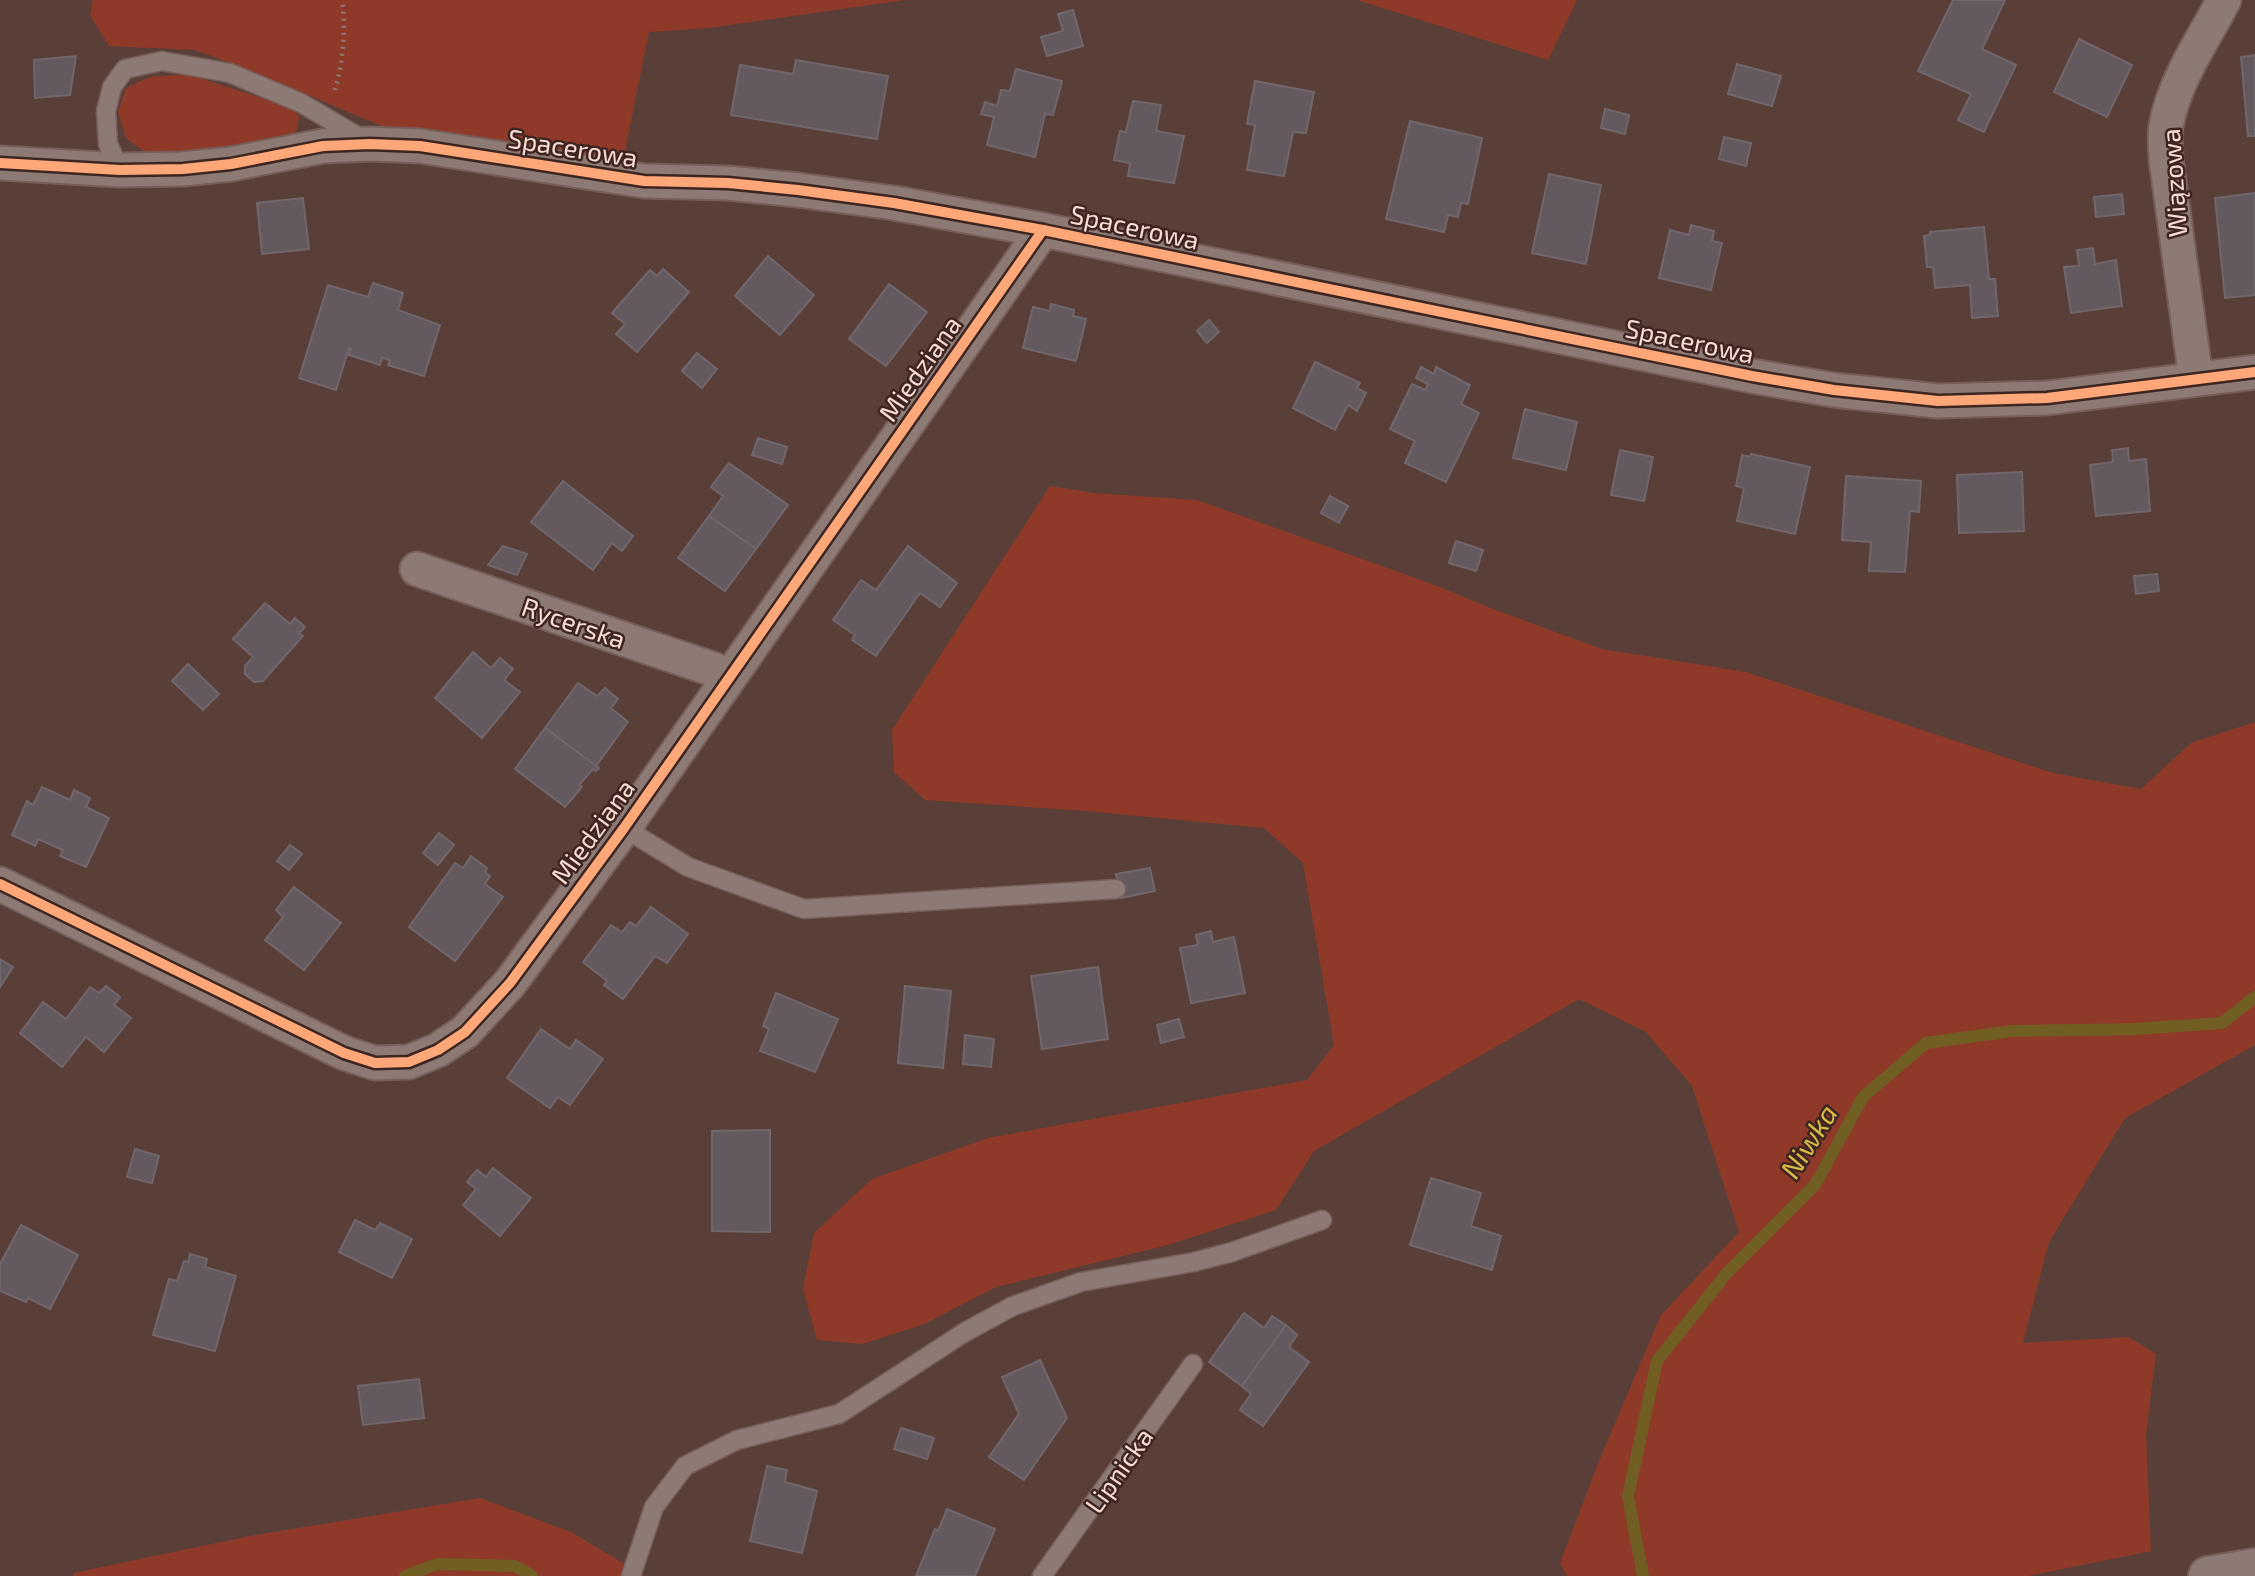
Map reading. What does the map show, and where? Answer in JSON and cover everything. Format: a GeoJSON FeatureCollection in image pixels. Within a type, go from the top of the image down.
{"type":"FeatureCollection","features":[{"type":"Feature","properties":{"kind":"street","name":"Wiązowa"},"geometry":{"type":"LineString","coordinates":[[2196,379],[2166,159],[2165,129],[2181,80],[2224,0]]}},
{"type":"Feature","properties":{"kind":"street","name":"Spacerowa"},"geometry":{"type":"LineString","coordinates":[[0,163],[120,170],[183,169],[231,164],[323,146],[370,144],[420,146],[644,181],[728,183],[812,192],[894,203],[1043,230],[1752,376],[1835,390],[1938,401],[2047,398],[2255,372]]}},
{"type":"Feature","properties":{"kind":"street","name":"Miedziana"},"geometry":{"type":"LineString","coordinates":[[0,884],[344,1053],[374,1063],[409,1062],[438,1050],[465,1032],[509,983],[624,828],[1043,230]]}},
{"type":"Feature","properties":{"kind":"street","name":"Rycerska"},"geometry":{"type":"LineString","coordinates":[[417,569],[730,675]]}},
{"type":"Feature","properties":{"kind":"street"},"geometry":{"type":"LineString","coordinates":[[2208,1576],[2255,1568]]}},
{"type":"Feature","properties":{"kind":"lane"},"geometry":{"type":"LineString","coordinates":[[120,170],[107,144],[106,111],[112,87],[125,69],[162,61],[230,73],[301,103],[370,144]]}},
{"type":"Feature","properties":{"kind":"lane"},"geometry":{"type":"LineString","coordinates":[[624,828],[688,867],[804,909],[1116,889]]}},
{"type":"Feature","properties":{"kind":"lane"},"geometry":{"type":"LineString","coordinates":[[632,1571],[654,1507],[685,1466],[737,1440],[839,1414],[965,1332],[1013,1306],[1081,1282],[1194,1262],[1231,1252],[1322,1220]]}},
{"type":"Feature","properties":{"kind":"lane","name":"Lipnicka"},"geometry":{"type":"LineString","coordinates":[[1042,1576],[1193,1364]]}},
{"type":"Feature","properties":{"kind":"path"},"geometry":{"type":"LineString","coordinates":[[326,118],[341,70],[344,12],[342,0]]}},
{"type":"Feature","properties":{"kind":"shaded area"},"geometry":{"type":"Polygon","coordinates":[[[93,0],[905,0],[709,28],[649,32],[622,166],[391,130],[195,50],[109,46],[90,15],[93,0]]]}},
{"type":"Feature","properties":{"kind":"shaded area"},"geometry":{"type":"Polygon","coordinates":[[[1357,0],[1577,0],[1548,60],[1357,0]]]}},
{"type":"Feature","properties":{"kind":"shaded area"},"geometry":{"type":"Polygon","coordinates":[[[187,74],[293,108],[299,117],[297,129],[290,139],[250,151],[152,157],[126,138],[118,112],[126,88],[150,77],[187,74]]]}},
{"type":"Feature","properties":{"kind":"shaded area"},"geometry":{"type":"Polygon","coordinates":[[[1050,486],[1093,493],[1197,500],[1432,584],[1602,649],[1746,672],[2053,773],[2141,789],[2191,743],[2255,722],[2255,1045],[2125,1118],[2049,1242],[2023,1343],[2128,1337],[2156,1354],[2146,1434],[2151,1551],[2028,1576],[1567,1576],[1560,1563],[1599,1461],[1661,1315],[1739,1232],[1692,1086],[1646,1032],[1579,999],[1314,1151],[1276,1210],[1168,1245],[996,1287],[922,1325],[862,1344],[817,1340],[803,1288],[814,1233],[872,1179],[988,1138],[1307,1080],[1334,1045],[1303,863],[1264,828],[1086,811],[925,800],[894,772],[892,730],[1050,486]]]}},
{"type":"Feature","properties":{"kind":"shaded area"},"geometry":{"type":"Polygon","coordinates":[[[480,1498],[571,1532],[645,1576],[73,1576],[73,1573],[250,1536],[480,1498]]]}},
{"type":"Feature","properties":{"kind":"building"},"geometry":{"type":"Polygon","coordinates":[[[1953,0],[2005,0],[1982,49],[2016,65],[1984,132],[1958,120],[1971,94],[1918,71],[1953,0]]]}},
{"type":"Feature","properties":{"kind":"building"},"geometry":{"type":"Polygon","coordinates":[[[1073,10],[1083,46],[1047,56],[1041,37],[1063,31],[1058,14],[1073,10]]]}},
{"type":"Feature","properties":{"kind":"building"},"geometry":{"type":"Polygon","coordinates":[[[2079,39],[2132,65],[2107,117],[2054,92],[2079,39]]]}},
{"type":"Feature","properties":{"kind":"building"},"geometry":{"type":"Polygon","coordinates":[[[2255,55],[2255,136],[2248,136],[2241,57],[2255,55]]]}},
{"type":"Feature","properties":{"kind":"building"},"geometry":{"type":"Polygon","coordinates":[[[76,56],[70,95],[35,98],[34,60],[76,56]]]}},
{"type":"Feature","properties":{"kind":"building"},"geometry":{"type":"Polygon","coordinates":[[[796,60],[888,76],[877,139],[731,115],[740,65],[793,74],[796,60]]]}},
{"type":"Feature","properties":{"kind":"building"},"geometry":{"type":"Polygon","coordinates":[[[1737,64],[1781,76],[1772,106],[1728,94],[1737,64]]]}},
{"type":"Feature","properties":{"kind":"building"},"geometry":{"type":"Polygon","coordinates":[[[1016,69],[1062,81],[1053,115],[1045,114],[1035,157],[987,145],[994,117],[981,114],[985,102],[997,106],[1001,90],[1010,91],[1016,69]]]}},
{"type":"Feature","properties":{"kind":"building"},"geometry":{"type":"Polygon","coordinates":[[[1255,81],[1314,92],[1306,133],[1293,132],[1284,176],[1247,170],[1255,125],[1247,124],[1255,81]]]}},
{"type":"Feature","properties":{"kind":"building"},"geometry":{"type":"Polygon","coordinates":[[[1133,101],[1161,105],[1156,131],[1184,136],[1174,183],[1128,176],[1130,163],[1114,160],[1120,131],[1126,132],[1133,101]]]}},
{"type":"Feature","properties":{"kind":"building"},"geometry":{"type":"Polygon","coordinates":[[[1605,109],[1629,115],[1625,134],[1601,128],[1605,109]]]}},
{"type":"Feature","properties":{"kind":"building"},"geometry":{"type":"Polygon","coordinates":[[[1410,121],[1482,138],[1468,204],[1461,203],[1458,217],[1448,215],[1444,232],[1386,219],[1410,121]]]}},
{"type":"Feature","properties":{"kind":"building"},"geometry":{"type":"Polygon","coordinates":[[[1724,137],[1751,143],[1746,166],[1719,159],[1724,137]]]}},
{"type":"Feature","properties":{"kind":"building"},"geometry":{"type":"Polygon","coordinates":[[[1549,174],[1601,185],[1586,264],[1532,253],[1549,174]]]}},
{"type":"Feature","properties":{"kind":"building"},"geometry":{"type":"Polygon","coordinates":[[[2255,193],[2255,295],[2225,298],[2215,198],[2255,193]]]}},
{"type":"Feature","properties":{"kind":"building"},"geometry":{"type":"Polygon","coordinates":[[[2122,194],[2124,214],[2096,217],[2094,197],[2122,194]]]}},
{"type":"Feature","properties":{"kind":"building"},"geometry":{"type":"Polygon","coordinates":[[[303,198],[309,249],[262,254],[257,203],[303,198]]]}},
{"type":"Feature","properties":{"kind":"building"},"geometry":{"type":"Polygon","coordinates":[[[1691,225],[1714,231],[1712,241],[1722,243],[1711,290],[1659,278],[1670,230],[1689,235],[1691,225]]]}},
{"type":"Feature","properties":{"kind":"building"},"geometry":{"type":"Polygon","coordinates":[[[1984,227],[1989,279],[1995,279],[1998,316],[1972,318],[1970,285],[1935,288],[1933,267],[1927,267],[1924,236],[1930,235],[1930,232],[1984,227]]]}},
{"type":"Feature","properties":{"kind":"building"},"geometry":{"type":"Polygon","coordinates":[[[2093,248],[2095,264],[2116,260],[2122,306],[2071,313],[2064,267],[2079,266],[2077,250],[2093,248]]]}},
{"type":"Feature","properties":{"kind":"building"},"geometry":{"type":"Polygon","coordinates":[[[768,256],[814,295],[780,335],[735,296],[768,256]]]}},
{"type":"Feature","properties":{"kind":"building"},"geometry":{"type":"Polygon","coordinates":[[[663,269],[689,292],[637,352],[616,334],[625,324],[612,313],[650,270],[657,276],[663,269]]]}},
{"type":"Feature","properties":{"kind":"building"},"geometry":{"type":"Polygon","coordinates":[[[373,283],[403,293],[398,310],[440,325],[424,376],[388,365],[390,360],[382,358],[380,365],[349,355],[349,348],[336,390],[299,378],[328,285],[368,297],[373,283]]]}},
{"type":"Feature","properties":{"kind":"building"},"geometry":{"type":"Polygon","coordinates":[[[889,284],[927,312],[886,366],[849,339],[889,284]]]}},
{"type":"Feature","properties":{"kind":"building"},"geometry":{"type":"Polygon","coordinates":[[[1051,304],[1074,310],[1073,316],[1086,319],[1076,361],[1023,348],[1033,307],[1050,311],[1051,304]]]}},
{"type":"Feature","properties":{"kind":"building"},"geometry":{"type":"Polygon","coordinates":[[[1209,320],[1219,332],[1207,343],[1197,331],[1209,320]]]}},
{"type":"Feature","properties":{"kind":"building"},"geometry":{"type":"Polygon","coordinates":[[[697,353],[717,369],[702,388],[682,371],[697,353]]]}},
{"type":"Feature","properties":{"kind":"building"},"geometry":{"type":"Polygon","coordinates":[[[1315,362],[1360,383],[1357,388],[1366,393],[1357,411],[1348,405],[1335,430],[1293,408],[1315,362]]]}},
{"type":"Feature","properties":{"kind":"building"},"geometry":{"type":"Polygon","coordinates":[[[1421,367],[1434,374],[1436,367],[1470,385],[1461,404],[1479,413],[1446,482],[1405,463],[1415,441],[1390,429],[1412,384],[1425,390],[1428,384],[1416,378],[1421,367]]]}},
{"type":"Feature","properties":{"kind":"building"},"geometry":{"type":"Polygon","coordinates":[[[1525,409],[1577,422],[1566,470],[1513,458],[1525,409]]]}},
{"type":"Feature","properties":{"kind":"building"},"geometry":{"type":"Polygon","coordinates":[[[758,438],[787,447],[782,464],[752,455],[758,438]]]}},
{"type":"Feature","properties":{"kind":"building"},"geometry":{"type":"Polygon","coordinates":[[[2128,448],[2129,461],[2146,459],[2150,511],[2096,516],[2090,465],[2113,462],[2112,450],[2128,448]]]}},
{"type":"Feature","properties":{"kind":"building"},"geometry":{"type":"Polygon","coordinates":[[[1620,450],[1653,457],[1644,501],[1611,495],[1620,450]]]}},
{"type":"Feature","properties":{"kind":"building"},"geometry":{"type":"Polygon","coordinates":[[[1751,454],[1810,467],[1795,534],[1737,521],[1744,488],[1736,486],[1742,455],[1750,457],[1751,454]]]}},
{"type":"Feature","properties":{"kind":"building"},"geometry":{"type":"Polygon","coordinates":[[[729,463],[788,505],[756,549],[709,516],[723,496],[711,487],[729,463]]]}},
{"type":"Feature","properties":{"kind":"building"},"geometry":{"type":"Polygon","coordinates":[[[2022,472],[2024,531],[1959,533],[1957,475],[2022,472]]]}},
{"type":"Feature","properties":{"kind":"building"},"geometry":{"type":"Polygon","coordinates":[[[1846,476],[1921,481],[1919,512],[1910,511],[1905,572],[1869,571],[1871,542],[1842,540],[1846,476]]]}},
{"type":"Feature","properties":{"kind":"building"},"geometry":{"type":"Polygon","coordinates":[[[563,481],[633,536],[622,551],[612,543],[593,570],[531,522],[563,481]]]}},
{"type":"Feature","properties":{"kind":"building"},"geometry":{"type":"Polygon","coordinates":[[[1330,496],[1348,506],[1339,523],[1321,513],[1330,496]]]}},
{"type":"Feature","properties":{"kind":"building"},"geometry":{"type":"Polygon","coordinates":[[[709,516],[756,549],[725,591],[678,558],[709,516]]]}},
{"type":"Feature","properties":{"kind":"building"},"geometry":{"type":"Polygon","coordinates":[[[1456,541],[1483,550],[1476,571],[1449,563],[1456,541]]]}},
{"type":"Feature","properties":{"kind":"building"},"geometry":{"type":"Polygon","coordinates":[[[503,546],[527,554],[517,575],[488,565],[503,546]]]}},
{"type":"Feature","properties":{"kind":"building"},"geometry":{"type":"Polygon","coordinates":[[[908,546],[957,583],[940,607],[920,593],[876,656],[852,640],[855,635],[833,620],[861,580],[876,590],[908,546]]]}},
{"type":"Feature","properties":{"kind":"building"},"geometry":{"type":"Polygon","coordinates":[[[2157,574],[2159,591],[2136,594],[2134,576],[2157,574]]]}},
{"type":"Feature","properties":{"kind":"building"},"geometry":{"type":"Polygon","coordinates":[[[265,603],[290,624],[295,618],[305,627],[299,633],[303,636],[263,681],[254,682],[245,674],[245,666],[253,657],[233,639],[265,603]]]}},
{"type":"Feature","properties":{"kind":"building"},"geometry":{"type":"Polygon","coordinates":[[[473,652],[491,668],[500,658],[513,669],[504,680],[520,692],[482,738],[435,698],[473,652]]]}},
{"type":"Feature","properties":{"kind":"building"},"geometry":{"type":"Polygon","coordinates":[[[188,664],[219,694],[203,710],[172,681],[188,664]]]}},
{"type":"Feature","properties":{"kind":"building"},"geometry":{"type":"Polygon","coordinates":[[[578,683],[597,696],[605,688],[618,699],[611,708],[628,722],[596,766],[545,728],[578,683]]]}},
{"type":"Feature","properties":{"kind":"building"},"geometry":{"type":"Polygon","coordinates":[[[545,728],[599,768],[596,771],[593,769],[579,785],[582,787],[565,807],[515,769],[545,728]]]}},
{"type":"Feature","properties":{"kind":"building"},"geometry":{"type":"Polygon","coordinates":[[[42,787],[70,800],[74,790],[90,798],[86,807],[109,818],[86,867],[60,856],[63,850],[38,839],[35,846],[12,835],[27,801],[33,805],[42,787]]]}},
{"type":"Feature","properties":{"kind":"building"},"geometry":{"type":"Polygon","coordinates":[[[439,833],[454,845],[438,865],[423,853],[439,833]]]}},
{"type":"Feature","properties":{"kind":"building"},"geometry":{"type":"Polygon","coordinates":[[[290,845],[302,854],[289,870],[277,861],[290,845]]]}},
{"type":"Feature","properties":{"kind":"building"},"geometry":{"type":"Polygon","coordinates":[[[471,856],[487,868],[485,872],[490,876],[485,884],[503,897],[455,961],[409,927],[455,863],[463,868],[471,856]]]}},
{"type":"Feature","properties":{"kind":"building"},"geometry":{"type":"Polygon","coordinates":[[[1150,868],[1155,891],[1121,898],[1116,874],[1150,868]]]}},
{"type":"Feature","properties":{"kind":"building"},"geometry":{"type":"Polygon","coordinates":[[[294,887],[341,923],[304,970],[265,940],[283,917],[276,910],[294,887]]]}},
{"type":"Feature","properties":{"kind":"building"},"geometry":{"type":"Polygon","coordinates":[[[651,907],[688,934],[667,963],[655,956],[623,999],[604,985],[607,981],[583,962],[611,925],[622,932],[630,922],[636,926],[651,907]]]}},
{"type":"Feature","properties":{"kind":"building"},"geometry":{"type":"Polygon","coordinates":[[[1211,931],[1213,942],[1234,937],[1245,993],[1191,1003],[1180,948],[1198,945],[1196,935],[1211,931]]]}},
{"type":"Feature","properties":{"kind":"building"},"geometry":{"type":"Polygon","coordinates":[[[0,959],[13,967],[0,987],[0,959]]]}},
{"type":"Feature","properties":{"kind":"building"},"geometry":{"type":"Polygon","coordinates":[[[1098,967],[1108,1039],[1042,1049],[1031,976],[1098,967]]]}},
{"type":"Feature","properties":{"kind":"building"},"geometry":{"type":"Polygon","coordinates":[[[106,986],[120,997],[114,1005],[131,1018],[104,1052],[86,1037],[62,1067],[20,1033],[43,1002],[66,1019],[90,987],[99,993],[106,986]]]}},
{"type":"Feature","properties":{"kind":"building"},"geometry":{"type":"Polygon","coordinates":[[[905,986],[951,991],[943,1068],[898,1063],[905,986]]]}},
{"type":"Feature","properties":{"kind":"building"},"geometry":{"type":"Polygon","coordinates":[[[776,993],[838,1019],[815,1072],[760,1051],[769,1029],[763,1026],[776,993]]]}},
{"type":"Feature","properties":{"kind":"building"},"geometry":{"type":"Polygon","coordinates":[[[1179,1019],[1184,1037],[1161,1043],[1157,1025],[1179,1019]]]}},
{"type":"Feature","properties":{"kind":"building"},"geometry":{"type":"Polygon","coordinates":[[[541,1029],[570,1049],[576,1040],[603,1059],[570,1105],[558,1097],[550,1108],[507,1078],[541,1029]]]}},
{"type":"Feature","properties":{"kind":"building"},"geometry":{"type":"Polygon","coordinates":[[[965,1035],[994,1039],[991,1067],[963,1064],[965,1035]]]}},
{"type":"Feature","properties":{"kind":"building"},"geometry":{"type":"Polygon","coordinates":[[[770,1130],[770,1232],[712,1231],[712,1131],[770,1130]]]}},
{"type":"Feature","properties":{"kind":"building"},"geometry":{"type":"Polygon","coordinates":[[[135,1149],[159,1156],[152,1183],[127,1177],[135,1149]]]}},
{"type":"Feature","properties":{"kind":"building"},"geometry":{"type":"Polygon","coordinates":[[[493,1168],[531,1198],[500,1236],[463,1205],[476,1189],[467,1182],[477,1170],[486,1177],[493,1168]]]}},
{"type":"Feature","properties":{"kind":"building"},"geometry":{"type":"Polygon","coordinates":[[[1431,1178],[1481,1193],[1471,1226],[1501,1236],[1492,1270],[1410,1245],[1431,1178]]]}},
{"type":"Feature","properties":{"kind":"building"},"geometry":{"type":"Polygon","coordinates":[[[355,1220],[375,1230],[380,1223],[412,1239],[392,1278],[339,1252],[355,1220]]]}},
{"type":"Feature","properties":{"kind":"building"},"geometry":{"type":"Polygon","coordinates":[[[21,1225],[78,1255],[50,1309],[28,1298],[26,1302],[0,1291],[0,1264],[21,1225]]]}},
{"type":"Feature","properties":{"kind":"building"},"geometry":{"type":"Polygon","coordinates":[[[190,1254],[207,1259],[205,1267],[236,1276],[215,1351],[153,1335],[169,1279],[177,1281],[184,1261],[188,1262],[190,1254]]]}},
{"type":"Feature","properties":{"kind":"building"},"geometry":{"type":"Polygon","coordinates":[[[1244,1313],[1264,1328],[1272,1316],[1286,1325],[1242,1386],[1209,1362],[1244,1313]]]}},
{"type":"Feature","properties":{"kind":"building"},"geometry":{"type":"Polygon","coordinates":[[[1286,1325],[1297,1335],[1289,1347],[1309,1362],[1263,1426],[1240,1410],[1251,1394],[1242,1386],[1286,1325]]]}},
{"type":"Feature","properties":{"kind":"building"},"geometry":{"type":"Polygon","coordinates":[[[1040,1360],[1067,1418],[1024,1480],[989,1457],[1019,1414],[1002,1377],[1040,1360]]]}},
{"type":"Feature","properties":{"kind":"building"},"geometry":{"type":"Polygon","coordinates":[[[419,1379],[424,1418],[363,1425],[358,1386],[419,1379]]]}},
{"type":"Feature","properties":{"kind":"building"},"geometry":{"type":"Polygon","coordinates":[[[901,1428],[934,1438],[927,1459],[894,1449],[901,1428]]]}},
{"type":"Feature","properties":{"kind":"building"},"geometry":{"type":"Polygon","coordinates":[[[767,1466],[787,1470],[785,1482],[817,1491],[802,1553],[750,1541],[767,1466]]]}},
{"type":"Feature","properties":{"kind":"building"},"geometry":{"type":"Polygon","coordinates":[[[947,1509],[995,1529],[975,1576],[916,1576],[935,1529],[938,1531],[947,1509]]]}},
{"type":"Feature","properties":{"kind":"waterway","name":"Niwka"},"geometry":{"type":"LineString","coordinates":[[1643,1576],[1628,1496],[1657,1361],[1726,1274],[1815,1185],[1863,1097],[1926,1043],[2012,1031],[2136,1029],[2222,1023],[2255,997]]}},
{"type":"Feature","properties":{"kind":"waterway","name":"Niwka"},"geometry":{"type":"LineString","coordinates":[[405,1576],[437,1564],[515,1566],[532,1576]]}},
{"type":"Feature","properties":{"kind":"cycle path"},"geometry":{"type":"LineString","coordinates":[[0,163],[120,170],[183,169],[231,164],[323,146],[370,144],[420,146],[644,181],[728,183],[798,190],[894,203],[1043,230],[1752,376],[1834,390],[1938,401],[2047,398],[2255,372]]}},
{"type":"Feature","properties":{"kind":"cycle path"},"geometry":{"type":"LineString","coordinates":[[0,884],[344,1053],[375,1063],[409,1062],[438,1050],[465,1032],[510,983],[624,828],[1043,230]]}}]}
